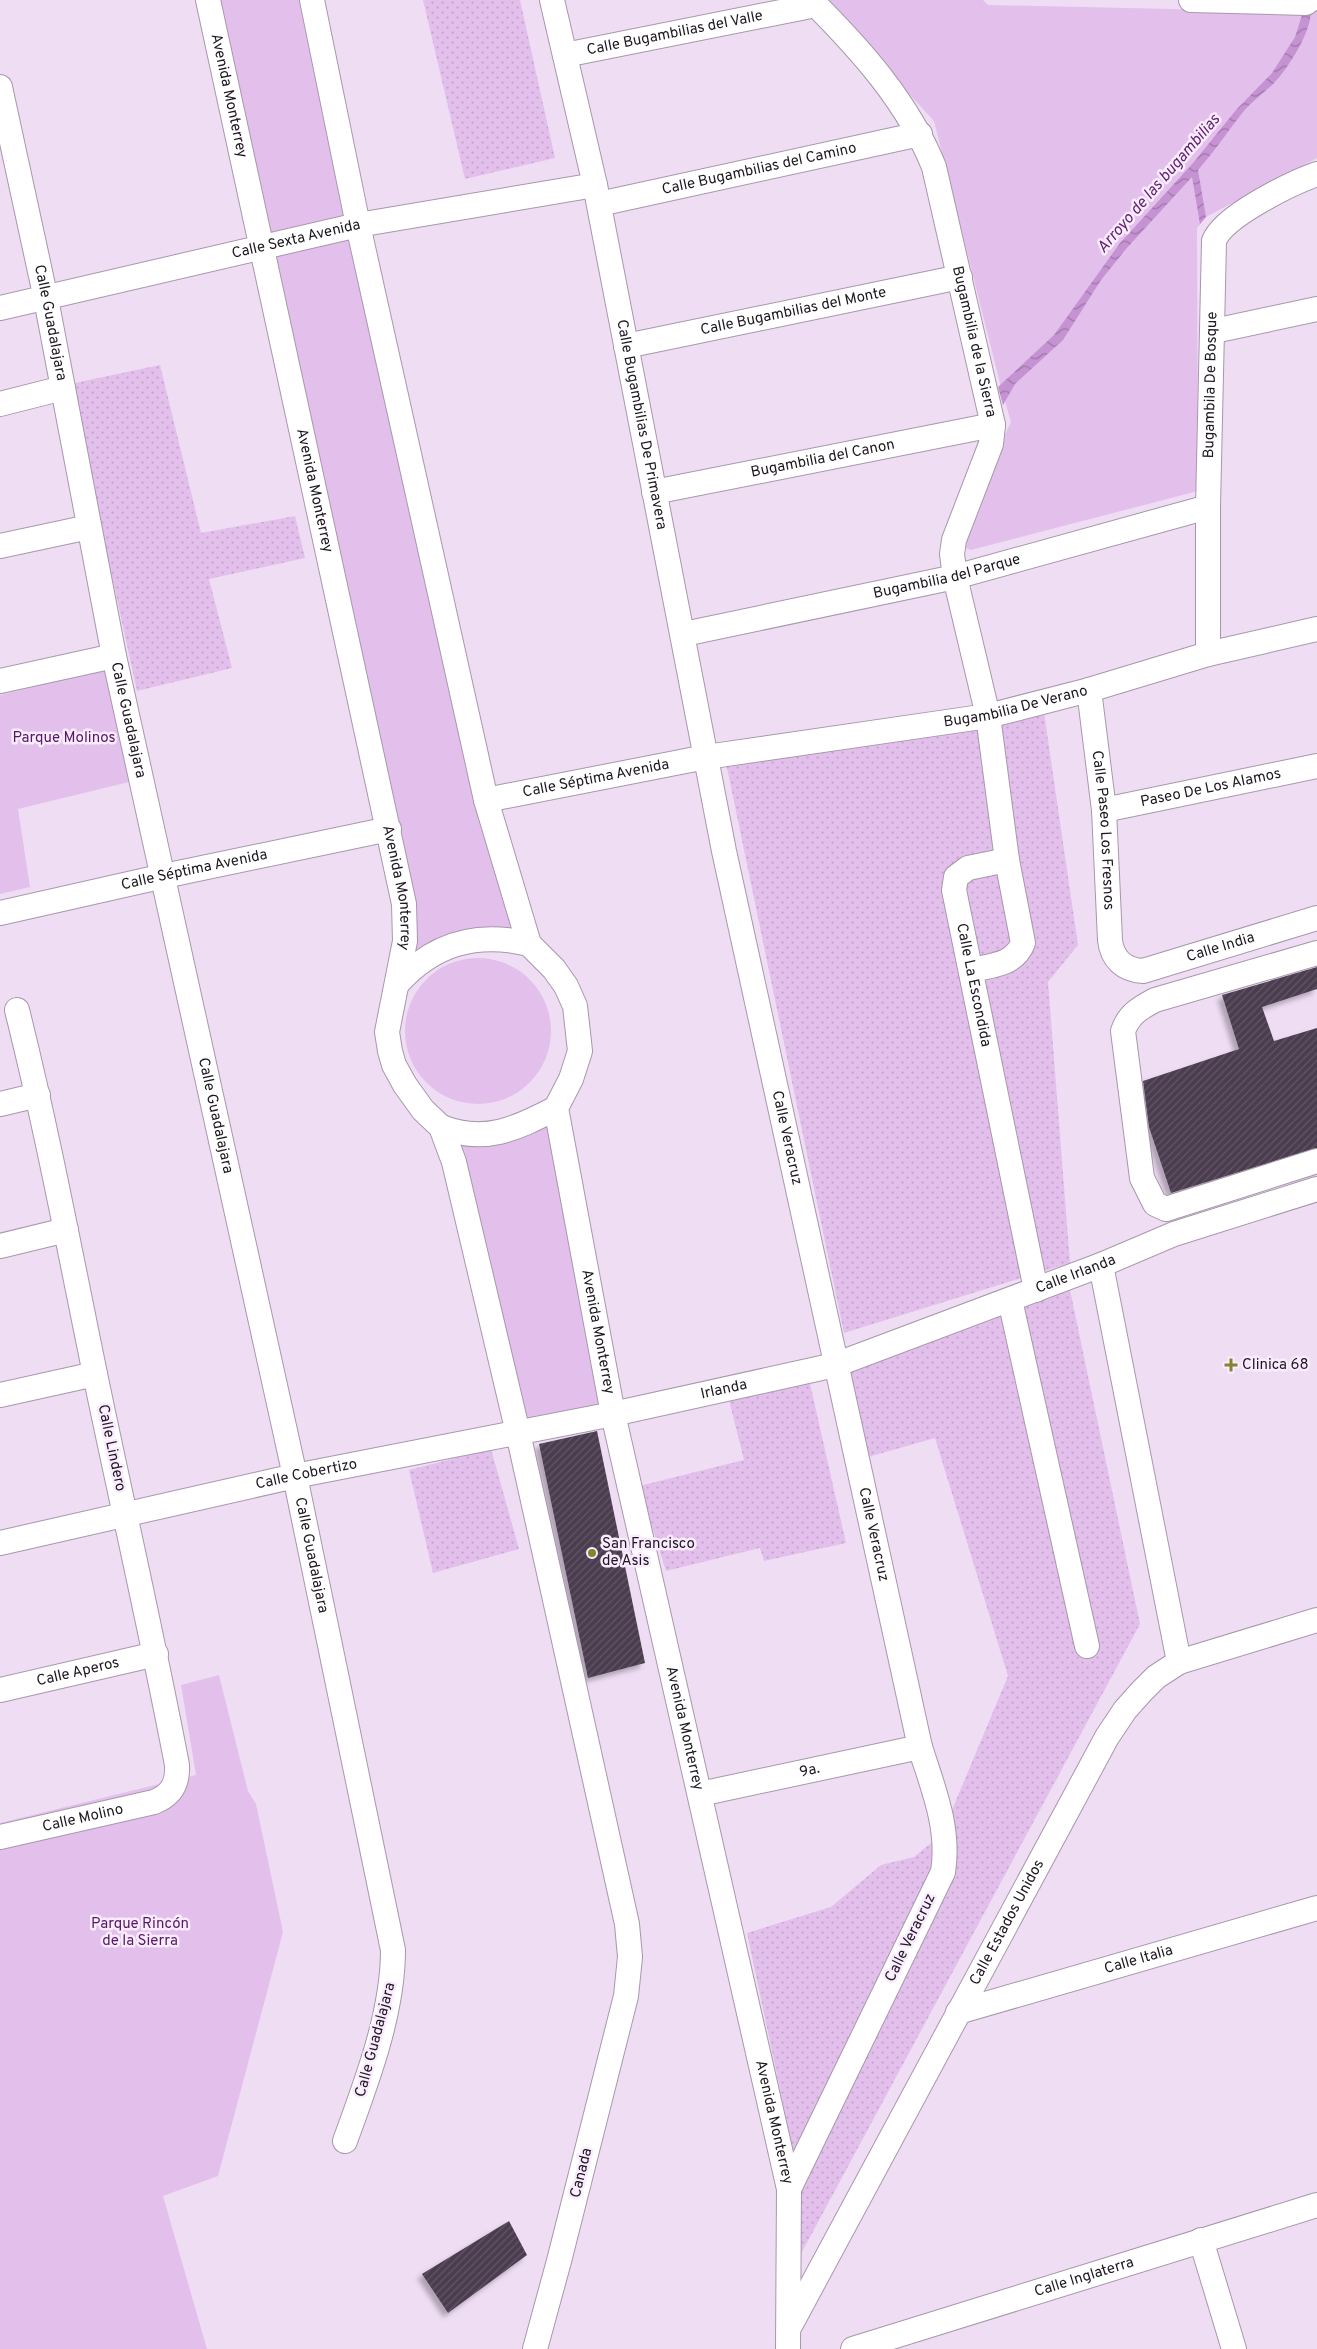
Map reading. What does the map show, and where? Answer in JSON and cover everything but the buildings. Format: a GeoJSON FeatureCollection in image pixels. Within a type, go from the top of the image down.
{"type":"FeatureCollection","features":[{"type":"Feature","properties":{"kind":"street","name":"Avenida Monterrey"},"geometry":{"type":"LineString","coordinates":[[208,0],[404,904],[405,941],[387,1032],[390,1051],[394,1065],[405,1085],[423,1110],[441,1127],[461,1134],[482,1135],[528,1123],[556,1108],[613,1414],[788,2189],[788,2338]]}},
{"type":"Feature","properties":{"kind":"street"},"geometry":{"type":"LineString","coordinates":[[312,0],[358,225],[486,800],[528,944],[554,969],[566,986],[575,1006],[579,1027],[580,1051],[571,1078],[556,1108]]}},
{"type":"Feature","properties":{"kind":"street","name":"Calle Bugambilias De Primavera"},"geometry":{"type":"LineString","coordinates":[[552,0],[597,194],[654,492],[684,634],[724,851]]}},
{"type":"Feature","properties":{"kind":"street"},"geometry":{"type":"LineString","coordinates":[[1191,0],[1306,3],[1310,0]]}},
{"type":"Feature","properties":{"kind":"street","name":"Calle Bugambilias del Valle"},"geometry":{"type":"LineString","coordinates":[[565,55],[813,3]]}},
{"type":"Feature","properties":{"kind":"street","name":"Bugambilia de la Sierra"},"geometry":{"type":"LineString","coordinates":[[813,3],[881,77],[920,134],[934,167],[993,425],[990,444],[954,540],[952,554],[955,577],[988,716]]}},
{"type":"Feature","properties":{"kind":"street","name":"Calle Guadalajara"},"geometry":{"type":"LineString","coordinates":[[0,87],[46,299],[114,656],[295,1476],[394,1950],[393,1974],[388,2005],[360,2100],[345,2140]]}},
{"type":"Feature","properties":{"kind":"street","name":"Calle Bugambilias del Camino"},"geometry":{"type":"LineString","coordinates":[[597,194],[920,134]]}},
{"type":"Feature","properties":{"kind":"street","name":"Bugambila De Bosque"},"geometry":{"type":"LineString","coordinates":[[1208,654],[1208,507],[1214,331],[1214,241],[1219,231],[1251,208],[1302,179],[1317,174]]}},
{"type":"Feature","properties":{"kind":"street","name":"Calle Sexta Avenida"},"geometry":{"type":"LineString","coordinates":[[0,308],[46,299],[358,225],[597,194]]}},
{"type":"Feature","properties":{"kind":"street","name":"Calle Bugambilias del Monte"},"geometry":{"type":"LineString","coordinates":[[626,346],[960,277]]}},
{"type":"Feature","properties":{"kind":"street"},"geometry":{"type":"LineString","coordinates":[[1214,331],[1317,309]]}},
{"type":"Feature","properties":{"kind":"street"},"geometry":{"type":"LineString","coordinates":[[0,404],[63,388]]}},
{"type":"Feature","properties":{"kind":"street","name":"Bugambilia del Canon"},"geometry":{"type":"LineString","coordinates":[[654,492],[993,425]]}},
{"type":"Feature","properties":{"kind":"street","name":"Bugambilia del Parque"},"geometry":{"type":"LineString","coordinates":[[684,634],[955,577],[1208,507]]}},
{"type":"Feature","properties":{"kind":"street"},"geometry":{"type":"LineString","coordinates":[[0,546],[89,527]]}},
{"type":"Feature","properties":{"kind":"street","name":"Bugambilia De Verano"},"geometry":{"type":"LineString","coordinates":[[706,757],[988,716],[1089,690],[1208,654],[1317,629]]}},
{"type":"Feature","properties":{"kind":"street"},"geometry":{"type":"LineString","coordinates":[[0,681],[114,656]]}},
{"type":"Feature","properties":{"kind":"street","name":"Calle Paseo Los Fresnos"},"geometry":{"type":"LineString","coordinates":[[1089,690],[1104,810],[1110,945],[1114,955],[1124,967]]}},
{"type":"Feature","properties":{"kind":"street"},"geometry":{"type":"LineString","coordinates":[[972,970],[1008,961],[1019,952],[1023,943],[1007,860],[988,716]]}},
{"type":"Feature","properties":{"kind":"street","name":"Calle Séptima Avenida"},"geometry":{"type":"LineString","coordinates":[[486,800],[706,757]]}},
{"type":"Feature","properties":{"kind":"street","name":"Paseo De Los Alamos"},"geometry":{"type":"LineString","coordinates":[[1104,810],[1317,766]]}},
{"type":"Feature","properties":{"kind":"street","name":"Calle Séptima Avenida"},"geometry":{"type":"LineString","coordinates":[[0,913],[164,876],[389,829]]}},
{"type":"Feature","properties":{"kind":"street","name":"Calle Veracruz"},"geometry":{"type":"LineString","coordinates":[[724,851],[920,1747],[943,1818],[946,1856],[943,1872],[788,2189]]}},
{"type":"Feature","properties":{"kind":"street","name":"Calle La Escondida"},"geometry":{"type":"LineString","coordinates":[[1007,860],[968,868],[956,878],[954,890],[972,970],[1036,1290]]}},
{"type":"Feature","properties":{"kind":"street","name":"Calle India"},"geometry":{"type":"LineString","coordinates":[[1124,967],[1143,971],[1317,918]]}},
{"type":"Feature","properties":{"kind":"street","name":"Avenida Monterrey"},"geometry":{"type":"LineString","coordinates":[[397,984],[412,967],[440,950],[466,942],[490,938],[528,944]]}},
{"type":"Feature","properties":{"kind":"street"},"geometry":{"type":"LineString","coordinates":[[1317,953],[1155,1000],[1136,1010],[1127,1020],[1123,1031],[1142,1178],[1155,1204],[1166,1209],[1317,1161]]}},
{"type":"Feature","properties":{"kind":"street","name":"Calle Lindero"},"geometry":{"type":"LineString","coordinates":[[17,1010],[38,1095],[156,1654],[178,1778],[166,1797]]}},
{"type":"Feature","properties":{"kind":"street"},"geometry":{"type":"LineString","coordinates":[[0,1104],[38,1095]]}},
{"type":"Feature","properties":{"kind":"street","name":"Avenida Monterrey"},"geometry":{"type":"LineString","coordinates":[[441,1127],[454,1162],[462,1193],[518,1433],[627,1924],[630,1957],[626,1996]]}},
{"type":"Feature","properties":{"kind":"street","name":"Calle Irlanda"},"geometry":{"type":"LineString","coordinates":[[835,1365],[1101,1266],[1174,1234],[1317,1189]]}},
{"type":"Feature","properties":{"kind":"street"},"geometry":{"type":"LineString","coordinates":[[0,1246],[66,1230]]}},
{"type":"Feature","properties":{"kind":"street"},"geometry":{"type":"LineString","coordinates":[[1101,1266],[1179,1662]]}},
{"type":"Feature","properties":{"kind":"street"},"geometry":{"type":"LineString","coordinates":[[1010,1300],[1086,1646]]}},
{"type":"Feature","properties":{"kind":"street","name":"Irlanda"},"geometry":{"type":"LineString","coordinates":[[613,1414],[835,1365]]}},
{"type":"Feature","properties":{"kind":"street"},"geometry":{"type":"LineString","coordinates":[[0,1395],[96,1374]]}},
{"type":"Feature","properties":{"kind":"street","name":"Calle Cobertizo"},"geometry":{"type":"LineString","coordinates":[[0,1543],[295,1476],[613,1414]]}},
{"type":"Feature","properties":{"kind":"street","name":"Calle Estados Unidos"},"geometry":{"type":"LineString","coordinates":[[788,2338],[958,2012],[1107,1737],[1125,1710],[1156,1677],[1179,1662],[1317,1620]]}},
{"type":"Feature","properties":{"kind":"street","name":"Calle Aperos"},"geometry":{"type":"LineString","coordinates":[[0,1690],[156,1654]]}},
{"type":"Feature","properties":{"kind":"street","name":"9a."},"geometry":{"type":"LineString","coordinates":[[700,1794],[920,1747]]}},
{"type":"Feature","properties":{"kind":"street","name":"Calle Molino"},"geometry":{"type":"LineString","coordinates":[[0,1837],[154,1802],[166,1797]]}},
{"type":"Feature","properties":{"kind":"street","name":"Calle Italia"},"geometry":{"type":"LineString","coordinates":[[958,2012],[1317,1908]]}},
{"type":"Feature","properties":{"kind":"street","name":"Canada"},"geometry":{"type":"LineString","coordinates":[[535,2349],[560,2261],[626,1996]]}},
{"type":"Feature","properties":{"kind":"street","name":"Calle Inglaterra"},"geometry":{"type":"LineString","coordinates":[[853,2349],[1317,2205]]}},
{"type":"Feature","properties":{"kind":"street"},"geometry":{"type":"LineString","coordinates":[[1201,2240],[1234,2349]]}},
{"type":"Feature","properties":{"kind":"green space"},"geometry":{"type":"Polygon","coordinates":[[[208,0],[312,0],[529,944],[502,939],[412,967],[208,0]]]}},
{"type":"Feature","properties":{"kind":"green space"},"geometry":{"type":"Polygon","coordinates":[[[423,0],[520,0],[555,158],[465,179],[423,0]]]}},
{"type":"Feature","properties":{"kind":"green space"},"geometry":{"type":"Polygon","coordinates":[[[823,0],[983,0],[988,5],[1303,12],[1317,4],[1317,158],[1206,217],[1197,228],[1198,491],[971,550],[961,546],[960,527],[1011,422],[934,121],[823,0]]]}},
{"type":"Feature","properties":{"kind":"green space"},"geometry":{"type":"Polygon","coordinates":[[[160,365],[201,533],[295,516],[305,558],[209,579],[232,668],[137,691],[70,384],[160,365]]]}},
{"type":"Feature","properties":{"kind":"green space","name":"Parque Molinos"},"geometry":{"type":"Polygon","coordinates":[[[107,668],[133,781],[18,809],[30,887],[0,894],[0,695],[107,668]]]}},
{"type":"Feature","properties":{"kind":"green space"},"geometry":{"type":"Polygon","coordinates":[[[1041,692],[1078,945],[1048,982],[1070,1263],[844,1333],[726,763],[1041,692]]]}},
{"type":"Feature","properties":{"kind":"green space"},"geometry":{"type":"Polygon","coordinates":[[[478,958],[506,963],[530,979],[546,1003],[551,1031],[546,1059],[530,1083],[506,1099],[478,1104],[450,1099],[426,1083],[410,1059],[405,1031],[410,1003],[426,979],[450,963],[478,958]]]}},
{"type":"Feature","properties":{"kind":"green space"},"geometry":{"type":"Polygon","coordinates":[[[551,1117],[605,1409],[523,1424],[459,1140],[551,1117]]]}},
{"type":"Feature","properties":{"kind":"green space"},"geometry":{"type":"Polygon","coordinates":[[[1070,1290],[1140,1624],[796,2263],[792,2146],[747,1933],[831,1907],[881,1865],[914,1857],[942,1834],[1008,1676],[935,1438],[861,1459],[838,1370],[1070,1290]]]}},
{"type":"Feature","properties":{"kind":"green space"},"geometry":{"type":"Polygon","coordinates":[[[809,1379],[846,1543],[764,1561],[760,1548],[666,1571],[639,1486],[744,1460],[729,1400],[809,1379]]]}},
{"type":"Feature","properties":{"kind":"green space"},"geometry":{"type":"Polygon","coordinates":[[[491,1449],[519,1549],[433,1573],[409,1470],[491,1449]]]}},
{"type":"Feature","properties":{"kind":"green space","name":"Parque Rincón de la Sierra"},"geometry":{"type":"Polygon","coordinates":[[[219,1675],[248,1791],[256,1804],[283,1932],[218,2176],[163,2196],[207,2349],[0,2349],[0,1823],[196,1775],[181,1685],[219,1675]]]}},
{"type":"Feature","properties":{"kind":"water"},"geometry":{"type":"Polygon","coordinates":[[[1311,9],[1308,28],[1304,38],[1286,68],[1274,83],[1243,112],[1198,170],[1206,217],[1200,224],[1192,177],[1126,249],[1101,280],[1063,340],[1015,384],[1003,405],[998,387],[1054,335],[1120,243],[1193,163],[1236,110],[1272,73],[1295,37],[1303,12],[1311,9]]]}},
{"type":"Feature","properties":{"kind":"place","name":"Clinica 68"},"geometry":{"type":"Point","coordinates":[1231,1365]}},
{"type":"Feature","properties":{"kind":"place","name":"San Francisco de Asis"},"geometry":{"type":"Point","coordinates":[592,1553]}},
{"type":"Feature","properties":{"kind":"water label","name":"Arroyo de las bugambilias"},"geometry":{"type":"Point","coordinates":[1159,184]}}]}
